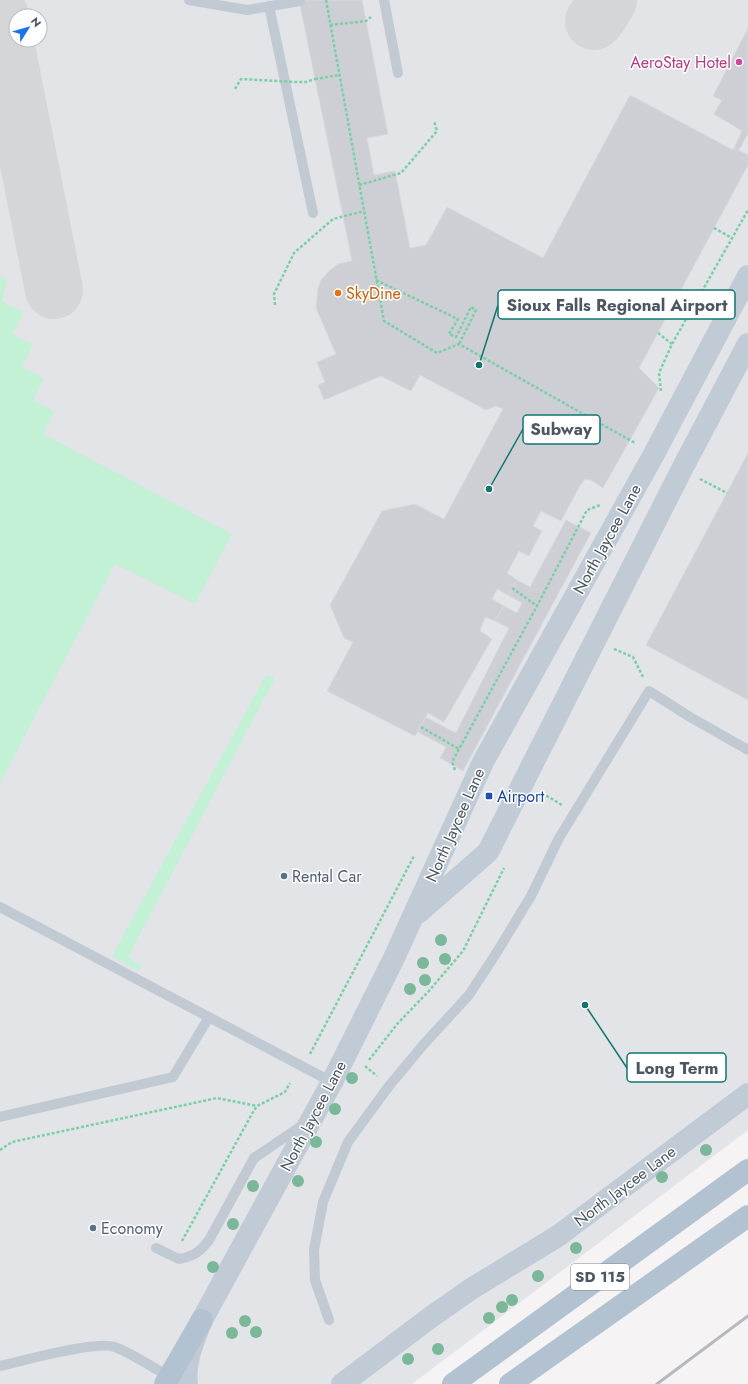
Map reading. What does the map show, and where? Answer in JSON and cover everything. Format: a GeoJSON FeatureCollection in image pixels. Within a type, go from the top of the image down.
{"type":"FeatureCollection","features":[{"type":"Feature","properties":{"kind":"main road","name":"North Jaycee Lane"},"geometry":{"type":"LineString","coordinates":[[176,1382],[202,1320],[332,1082],[394,958],[483,762],[654,454],[748,276]]}},
{"type":"Feature","properties":{"kind":"main road"},"geometry":{"type":"LineString","coordinates":[[412,918],[488,852],[678,476],[748,344]]}},
{"type":"Feature","properties":{"kind":"main road","name":"North Jaycee Lane"},"geometry":{"type":"LineString","coordinates":[[342,1384],[471,1289],[558,1236],[748,1094]]}},
{"type":"Feature","properties":{"kind":"main road","name":"SD 115"},"geometry":{"type":"LineString","coordinates":[[454,1384],[748,1170]]}},
{"type":"Feature","properties":{"kind":"main road","name":"SD 115"},"geometry":{"type":"LineString","coordinates":[[510,1384],[748,1216]]}},
{"type":"Feature","properties":{"kind":"lane"},"geometry":{"type":"LineString","coordinates":[[189,0],[269,6],[300,1]]}},
{"type":"Feature","properties":{"kind":"lane"},"geometry":{"type":"LineString","coordinates":[[384,0],[398,73]]}},
{"type":"Feature","properties":{"kind":"lane"},"geometry":{"type":"LineString","coordinates":[[269,6],[313,213]]}},
{"type":"Feature","properties":{"kind":"lane"},"geometry":{"type":"LineString","coordinates":[[329,1320],[315,1280],[314,1250],[323,1202],[348,1142],[389,1086],[424,1044],[469,995],[531,896],[559,838],[649,691],[690,717],[748,750]]}},
{"type":"Feature","properties":{"kind":"lane"},"geometry":{"type":"LineString","coordinates":[[0,907],[332,1082]]}},
{"type":"Feature","properties":{"kind":"lane"},"geometry":{"type":"LineString","coordinates":[[0,1117],[173,1078],[209,1017]]}},
{"type":"Feature","properties":{"kind":"lane"},"geometry":{"type":"LineString","coordinates":[[156,1248],[174,1258],[179,1259],[195,1255],[209,1240],[254,1158],[311,1119]]}},
{"type":"Feature","properties":{"kind":"lane"},"geometry":{"type":"LineString","coordinates":[[0,1366],[71,1350],[102,1345],[114,1347],[176,1382]]}},
{"type":"Feature","properties":{"kind":"path"},"geometry":{"type":"LineString","coordinates":[[326,0],[376,280],[384,321],[438,353],[459,344],[476,310],[471,307],[456,337],[449,334],[458,319],[376,280]]}},
{"type":"Feature","properties":{"kind":"path"},"geometry":{"type":"LineString","coordinates":[[330,25],[366,21]]}},
{"type":"Feature","properties":{"kind":"path"},"geometry":{"type":"LineString","coordinates":[[234,89],[241,79],[306,82],[339,75]]}},
{"type":"Feature","properties":{"kind":"path"},"geometry":{"type":"LineString","coordinates":[[359,185],[401,173],[436,131],[434,121]]}},
{"type":"Feature","properties":{"kind":"path"},"geometry":{"type":"LineString","coordinates":[[275,305],[274,294],[294,253],[333,219],[364,211]]}},
{"type":"Feature","properties":{"kind":"path"},"geometry":{"type":"LineString","coordinates":[[714,228],[732,238]]}},
{"type":"Feature","properties":{"kind":"path"},"geometry":{"type":"LineString","coordinates":[[658,333],[672,344]]}},
{"type":"Feature","properties":{"kind":"path"},"geometry":{"type":"LineString","coordinates":[[459,344],[630,440]]}},
{"type":"Feature","properties":{"kind":"path"},"geometry":{"type":"LineString","coordinates":[[694,476],[727,493]]}},
{"type":"Feature","properties":{"kind":"path"},"geometry":{"type":"LineString","coordinates":[[512,588],[537,606]]}},
{"type":"Feature","properties":{"kind":"path"},"geometry":{"type":"LineString","coordinates":[[614,648],[633,657],[649,691]]}},
{"type":"Feature","properties":{"kind":"path"},"geometry":{"type":"LineString","coordinates":[[421,727],[459,750]]}},
{"type":"Feature","properties":{"kind":"path"},"geometry":{"type":"LineString","coordinates":[[538,799],[542,793],[574,813]]}},
{"type":"Feature","properties":{"kind":"path"},"geometry":{"type":"LineString","coordinates":[[389,1086],[364,1066],[398,1024],[463,951],[506,865]]}},
{"type":"Feature","properties":{"kind":"path"},"geometry":{"type":"LineString","coordinates":[[174,1258],[253,1112],[257,1106],[285,1092],[290,1083]]}},
{"type":"Feature","properties":{"kind":"path"},"geometry":{"type":"LineString","coordinates":[[0,1150],[12,1142],[217,1098],[257,1106]]}},
{"type":"Feature","properties":{"kind":"shaded area"},"geometry":{"type":"Polygon","coordinates":[[[0,0],[748,0],[748,1130],[412,1384],[0,1384],[0,0]]]}},
{"type":"Feature","properties":{"kind":"green space"},"geometry":{"type":"Polygon","coordinates":[[[0,275],[7,281],[2,301],[24,313],[12,334],[33,345],[22,367],[44,379],[33,400],[54,412],[43,434],[232,534],[195,604],[115,564],[0,783],[0,275]]]}},
{"type":"Feature","properties":{"kind":"green space"},"geometry":{"type":"Polygon","coordinates":[[[266,675],[275,678],[128,957],[141,966],[141,969],[137,970],[112,956],[266,675]]]}},
{"type":"Feature","properties":{"kind":"building"},"geometry":{"type":"Polygon","coordinates":[[[299,0],[362,0],[388,134],[367,138],[374,175],[395,171],[410,248],[426,245],[447,207],[543,258],[630,95],[733,150],[734,148],[748,155],[748,165],[639,368],[659,388],[603,488],[591,480],[585,479],[561,521],[541,511],[533,526],[542,531],[529,556],[519,551],[507,573],[517,580],[508,595],[497,589],[492,599],[504,606],[495,621],[485,617],[480,631],[492,639],[444,722],[428,713],[415,736],[327,691],[353,642],[344,638],[330,605],[382,511],[415,504],[444,519],[503,409],[496,406],[486,410],[420,375],[411,391],[381,376],[324,400],[318,385],[325,382],[317,362],[336,354],[316,308],[318,289],[321,280],[329,271],[338,264],[352,261],[299,0]]]}},
{"type":"Feature","properties":{"kind":"building","name":"AeroStay Hotel"},"geometry":{"type":"Polygon","coordinates":[[[748,28],[748,134],[739,150],[734,148],[742,131],[714,114],[722,100],[713,96],[748,28]]]}},
{"type":"Feature","properties":{"kind":"building"},"geometry":{"type":"Polygon","coordinates":[[[748,453],[748,700],[646,645],[748,453]]]}},
{"type":"Feature","properties":{"kind":"building"},"geometry":{"type":"Polygon","coordinates":[[[566,520],[591,533],[463,771],[440,758],[446,747],[418,732],[425,717],[456,733],[509,628],[495,621],[504,606],[517,613],[522,603],[508,595],[517,580],[530,587],[566,520]]]}},
{"type":"Feature","properties":{"kind":"taxiway"},"geometry":{"type":"LineString","coordinates":[[594,21],[608,0]]}},
{"type":"Feature","properties":{"kind":"taxiway"},"geometry":{"type":"LineString","coordinates":[[0,16],[54,290]]}},
{"type":"Feature","properties":{"kind":"railway"},"geometry":{"type":"LineString","coordinates":[[657,1384],[748,1316]]}},
{"type":"Feature","properties":{"kind":"place","name":"AeroStay Hotel"},"geometry":{"type":"Point","coordinates":[739,62]}},
{"type":"Feature","properties":{"kind":"place","name":"SkyDine"},"geometry":{"type":"Point","coordinates":[338,293]}},
{"type":"Feature","properties":{"kind":"place","name":"Sioux Falls Regional Airport"},"geometry":{"type":"Point","coordinates":[479,365]}},
{"type":"Feature","properties":{"kind":"place","name":"Subway"},"geometry":{"type":"Point","coordinates":[489,489]}},
{"type":"Feature","properties":{"kind":"place","name":"Airport"},"geometry":{"type":"Point","coordinates":[489,796]}},
{"type":"Feature","properties":{"kind":"place","name":"Rental Car"},"geometry":{"type":"Point","coordinates":[284,876]}},
{"type":"Feature","properties":{"kind":"place","name":"Long Term"},"geometry":{"type":"Point","coordinates":[585,1005]}},
{"type":"Feature","properties":{"kind":"place","name":"Economy"},"geometry":{"type":"Point","coordinates":[93,1228]}}]}
